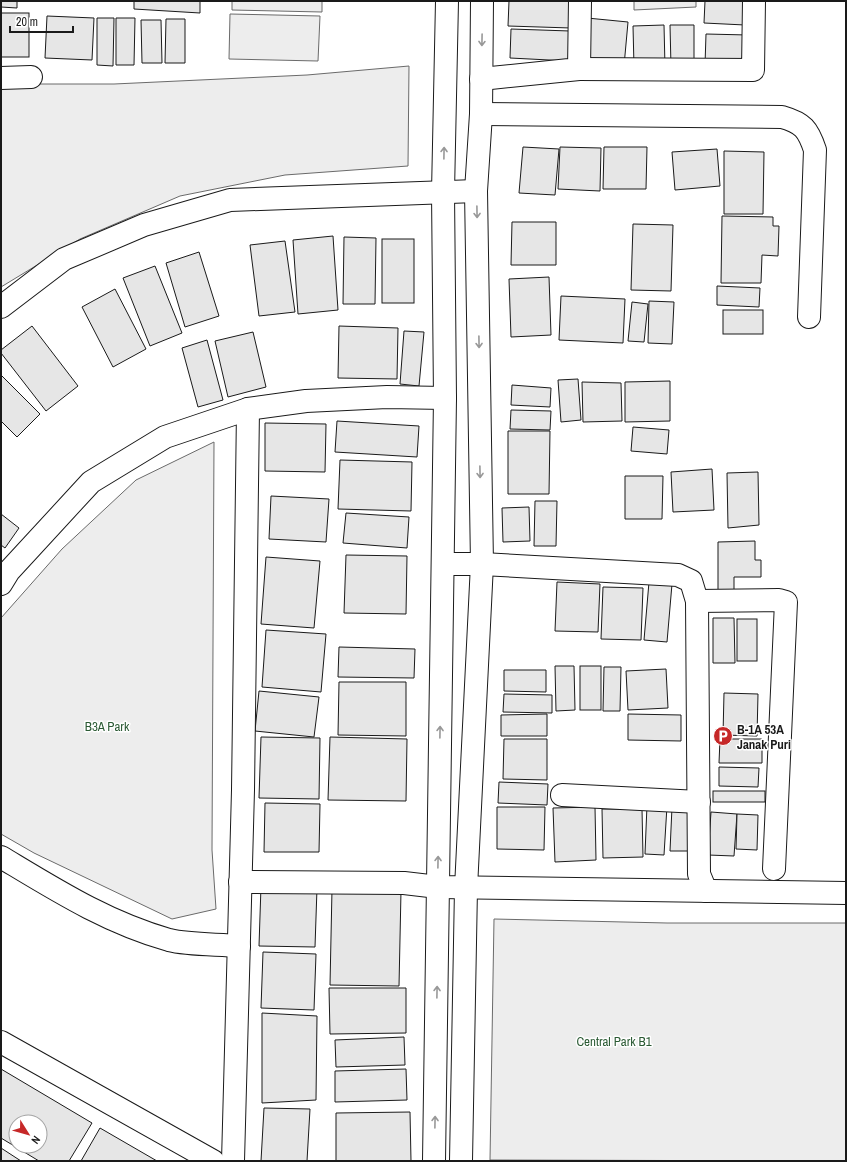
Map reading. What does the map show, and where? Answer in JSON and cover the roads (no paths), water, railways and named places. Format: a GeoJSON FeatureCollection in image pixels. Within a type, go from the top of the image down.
{"type":"FeatureCollection","features":[{"type":"Feature","properties":{"kind":"street"},"geometry":{"type":"LineString","coordinates":[[434,1161],[445,398],[443,192],[447,1]]}},
{"type":"Feature","properties":{"kind":"street"},"geometry":{"type":"LineString","coordinates":[[461,1161],[466,888],[482,564],[476,191],[481,114],[482,1]]}},
{"type":"Feature","properties":{"kind":"street"},"geometry":{"type":"LineString","coordinates":[[579,69],[580,1]]}},
{"type":"Feature","properties":{"kind":"street"},"geometry":{"type":"LineString","coordinates":[[481,79],[579,69],[753,70],[754,1]]}},
{"type":"Feature","properties":{"kind":"street"},"geometry":{"type":"LineString","coordinates":[[1,78],[31,77]]}},
{"type":"Feature","properties":{"kind":"street"},"geometry":{"type":"LineString","coordinates":[[481,114],[782,117],[797,121],[809,132],[815,150],[809,317]]}},
{"type":"Feature","properties":{"kind":"street"},"geometry":{"type":"LineString","coordinates":[[1,307],[64,259],[144,225],[230,200],[476,191]]}},
{"type":"Feature","properties":{"kind":"street"},"geometry":{"type":"LineString","coordinates":[[1,584],[9,571],[91,482],[166,437],[248,409],[306,401],[387,397],[445,398]]}},
{"type":"Feature","properties":{"kind":"street"},"geometry":{"type":"LineString","coordinates":[[233,1161],[239,946],[248,409]]}},
{"type":"Feature","properties":{"kind":"street"},"geometry":{"type":"LineString","coordinates":[[443,564],[482,564],[678,575],[691,581],[697,600],[699,802],[702,882]]}},
{"type":"Feature","properties":{"kind":"street"},"geometry":{"type":"LineString","coordinates":[[697,600],[779,600],[786,602],[774,869]]}},
{"type":"Feature","properties":{"kind":"street"},"geometry":{"type":"LineString","coordinates":[[562,795],[699,802]]}},
{"type":"Feature","properties":{"kind":"street"},"geometry":{"type":"LineString","coordinates":[[1,856],[61,894],[112,920],[171,940],[239,946]]}},
{"type":"Feature","properties":{"kind":"street"},"geometry":{"type":"LineString","coordinates":[[240,882],[404,883],[438,887],[466,888],[702,882],[846,893]]}},
{"type":"Feature","properties":{"kind":"street"},"geometry":{"type":"LineString","coordinates":[[1,1042],[213,1161]]}},
{"type":"Feature","properties":{"kind":"place","name":"B-1A 53A Janak Puri"},"geometry":{"type":"Point","coordinates":[723,736]}},
{"type":"Feature","properties":{"kind":"park label","name":"B3A Park"},"geometry":{"type":"Point","coordinates":[107,726]}},
{"type":"Feature","properties":{"kind":"park label","name":"Central Park B1"},"geometry":{"type":"Point","coordinates":[614,1041]}}]}
